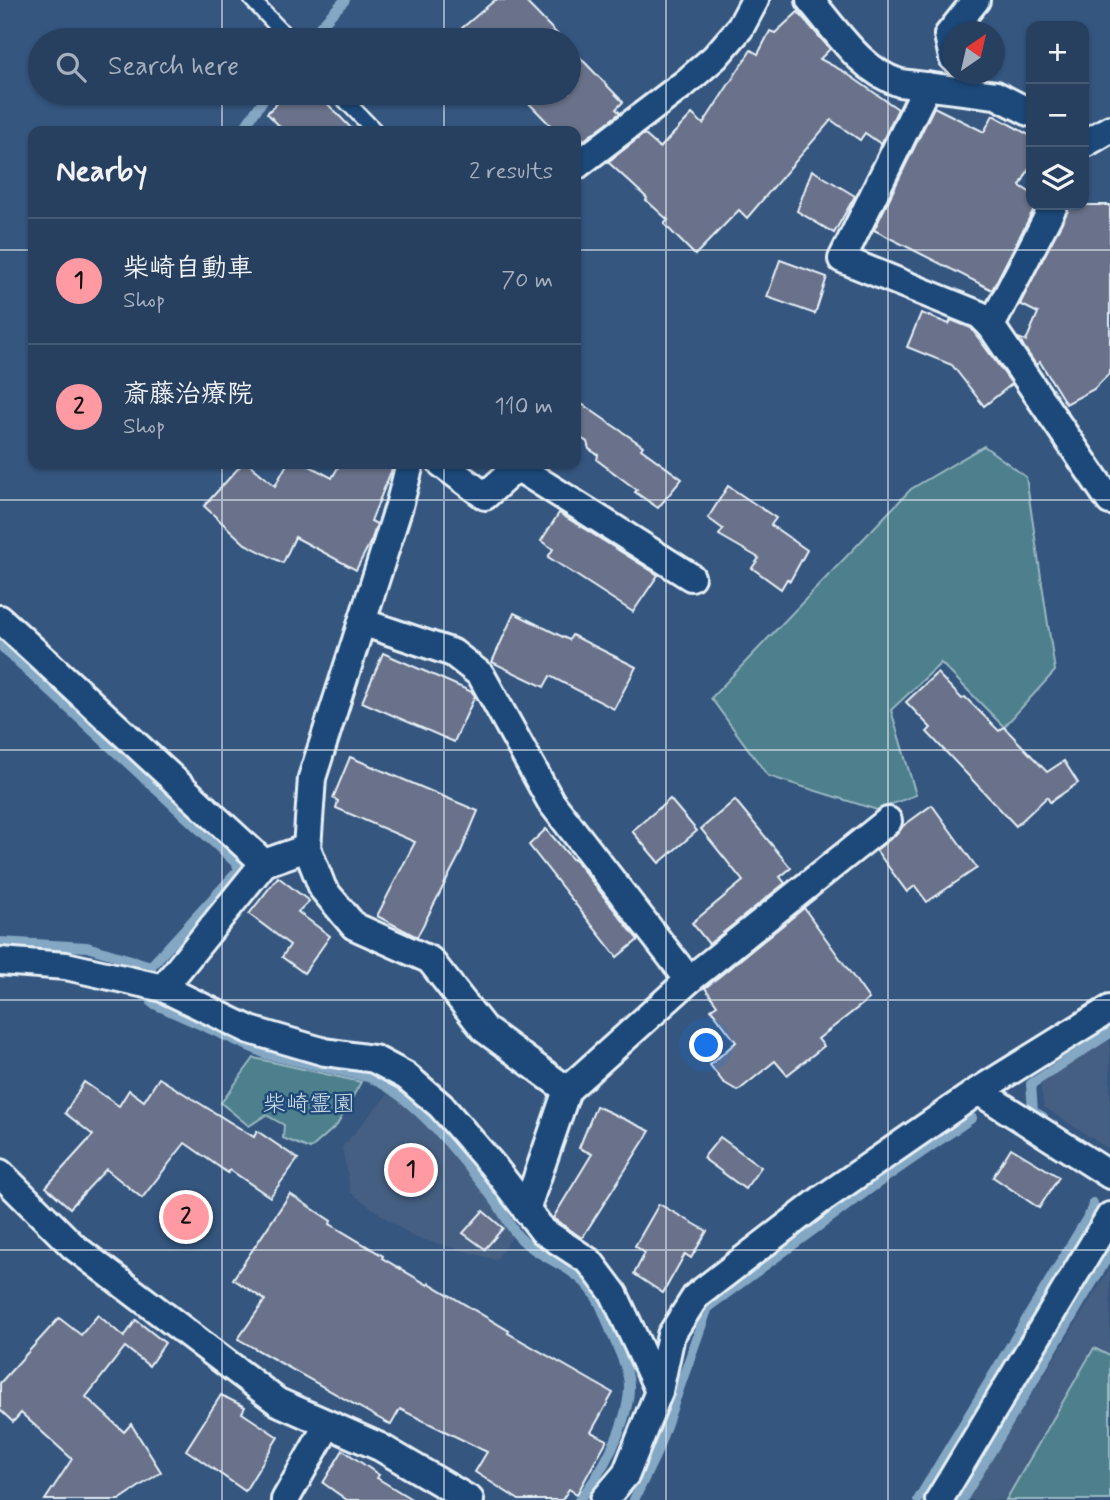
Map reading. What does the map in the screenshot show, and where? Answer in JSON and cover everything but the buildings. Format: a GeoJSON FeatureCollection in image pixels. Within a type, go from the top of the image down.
{"type":"FeatureCollection","features":[{"type":"Feature","properties":{"kind":"street"},"geometry":{"type":"LineString","coordinates":[[581,162],[715,57],[740,28],[755,0]]}},
{"type":"Feature","properties":{"kind":"street"},"geometry":{"type":"LineString","coordinates":[[810,0],[865,64],[885,79],[927,86],[942,84]]}},
{"type":"Feature","properties":{"kind":"street"},"geometry":{"type":"LineString","coordinates":[[959,21],[976,0]]}},
{"type":"Feature","properties":{"kind":"street"},"geometry":{"type":"LineString","coordinates":[[963,84],[996,95],[1026,110]]}},
{"type":"Feature","properties":{"kind":"street"},"geometry":{"type":"LineString","coordinates":[[927,86],[842,259],[980,314],[991,326],[1110,501]]}},
{"type":"Feature","properties":{"kind":"street"},"geometry":{"type":"LineString","coordinates":[[1089,141],[1110,129]]}},
{"type":"Feature","properties":{"kind":"street"},"geometry":{"type":"LineString","coordinates":[[991,326],[1051,210]]}},
{"type":"Feature","properties":{"kind":"street"},"geometry":{"type":"LineString","coordinates":[[409,469],[312,778],[307,848],[323,889],[354,926],[430,960],[484,1029],[567,1090]]}},
{"type":"Feature","properties":{"kind":"street"},"geometry":{"type":"LineString","coordinates":[[449,469],[485,496],[515,469]]}},
{"type":"Feature","properties":{"kind":"street"},"geometry":{"type":"LineString","coordinates":[[520,469],[691,577]]}},
{"type":"Feature","properties":{"kind":"street"},"geometry":{"type":"LineString","coordinates":[[0,619],[264,863]]}},
{"type":"Feature","properties":{"kind":"street"},"geometry":{"type":"LineString","coordinates":[[362,622],[453,653],[481,675],[551,803],[689,980]]}},
{"type":"Feature","properties":{"kind":"street"},"geometry":{"type":"LineString","coordinates":[[526,1210],[567,1090],[689,980],[888,821]]}},
{"type":"Feature","properties":{"kind":"street"},"geometry":{"type":"LineString","coordinates":[[163,988],[264,863],[307,848]]}},
{"type":"Feature","properties":{"kind":"street"},"geometry":{"type":"LineString","coordinates":[[0,961],[66,966],[163,988],[250,1030],[325,1052],[374,1059],[406,1076],[441,1106],[493,1166],[543,1231],[590,1262],[614,1294],[659,1391]]}},
{"type":"Feature","properties":{"kind":"street"},"geometry":{"type":"LineString","coordinates":[[604,1500],[626,1474],[659,1391],[671,1335],[696,1296],[822,1199],[978,1091],[1110,1009]]}},
{"type":"Feature","properties":{"kind":"street"},"geometry":{"type":"LineString","coordinates":[[978,1091],[1110,1175]]}},
{"type":"Feature","properties":{"kind":"street"},"geometry":{"type":"LineString","coordinates":[[0,1172],[74,1247],[278,1402],[327,1426],[380,1447],[470,1500]]}},
{"type":"Feature","properties":{"kind":"street"},"geometry":{"type":"LineString","coordinates":[[939,1500],[1110,1216]]}},
{"type":"Feature","properties":{"kind":"street"},"geometry":{"type":"LineString","coordinates":[[285,1500],[327,1426]]}},
{"type":"Feature","properties":{"kind":"lane"},"geometry":{"type":"LineString","coordinates":[[253,0],[279,28]]}},
{"type":"Feature","properties":{"kind":"lane"},"geometry":{"type":"LineString","coordinates":[[350,105],[370,126]]}},
{"type":"Feature","properties":{"kind":"shaded area"},"geometry":{"type":"Polygon","coordinates":[[[1110,1035],[1110,1150],[1044,1107],[1039,1079],[1110,1035]]]}},
{"type":"Feature","properties":{"kind":"shaded area"},"geometry":{"type":"Polygon","coordinates":[[[388,1094],[418,1115],[491,1201],[513,1236],[496,1260],[411,1236],[351,1193],[342,1147],[388,1094]]]}},
{"type":"Feature","properties":{"kind":"shaded area"},"geometry":{"type":"Polygon","coordinates":[[[1110,1268],[1110,1500],[967,1500],[1110,1268]]]}},
{"type":"Feature","properties":{"kind":"green space"},"geometry":{"type":"Polygon","coordinates":[[[984,446],[1026,477],[1055,671],[1004,727],[941,663],[891,710],[916,795],[877,810],[768,776],[711,698],[911,489],[984,446]]]}},
{"type":"Feature","properties":{"kind":"green space","name":"柴崎霊園"},"geometry":{"type":"Polygon","coordinates":[[[254,1058],[361,1082],[337,1125],[310,1149],[283,1138],[284,1125],[266,1115],[249,1126],[221,1103],[254,1058]]]}},
{"type":"Feature","properties":{"kind":"green space"},"geometry":{"type":"Polygon","coordinates":[[[1094,1348],[1110,1356],[1110,1500],[1006,1500],[1094,1348]]]}},
{"type":"Feature","properties":{"kind":"waterway"},"geometry":{"type":"LineString","coordinates":[[318,28],[345,0]]}},
{"type":"Feature","properties":{"kind":"waterway"},"geometry":{"type":"LineString","coordinates":[[245,126],[260,105]]}},
{"type":"Feature","properties":{"kind":"waterway"},"geometry":{"type":"LineString","coordinates":[[0,645],[237,864],[239,870],[151,966],[87,947],[0,942]]}},
{"type":"Feature","properties":{"kind":"waterway"},"geometry":{"type":"LineString","coordinates":[[152,1003],[266,1054],[368,1077],[385,1086],[403,1098],[438,1131],[496,1202],[520,1238],[573,1273],[589,1287],[600,1303],[621,1354],[629,1390],[624,1418],[612,1448],[579,1500]]}},
{"type":"Feature","properties":{"kind":"waterway"},"geometry":{"type":"LineString","coordinates":[[1043,1117],[1033,1111],[1031,1084],[1110,1033]]}},
{"type":"Feature","properties":{"kind":"waterway"},"geometry":{"type":"LineString","coordinates":[[634,1500],[656,1454],[708,1307],[972,1118]]}},
{"type":"Feature","properties":{"kind":"waterway"},"geometry":{"type":"LineString","coordinates":[[918,1500],[1092,1210],[1093,1203]]}},
{"type":"Feature","properties":{"kind":"waterway"},"geometry":{"type":"LineString","coordinates":[[962,1500],[1110,1253]]}},
{"type":"Feature","properties":{"kind":"place","name":"柴崎自動車"},"geometry":{"type":"Point","coordinates":[411,1170]}},
{"type":"Feature","properties":{"kind":"place","name":"斎藤治療院"},"geometry":{"type":"Point","coordinates":[186,1217]}}]}
